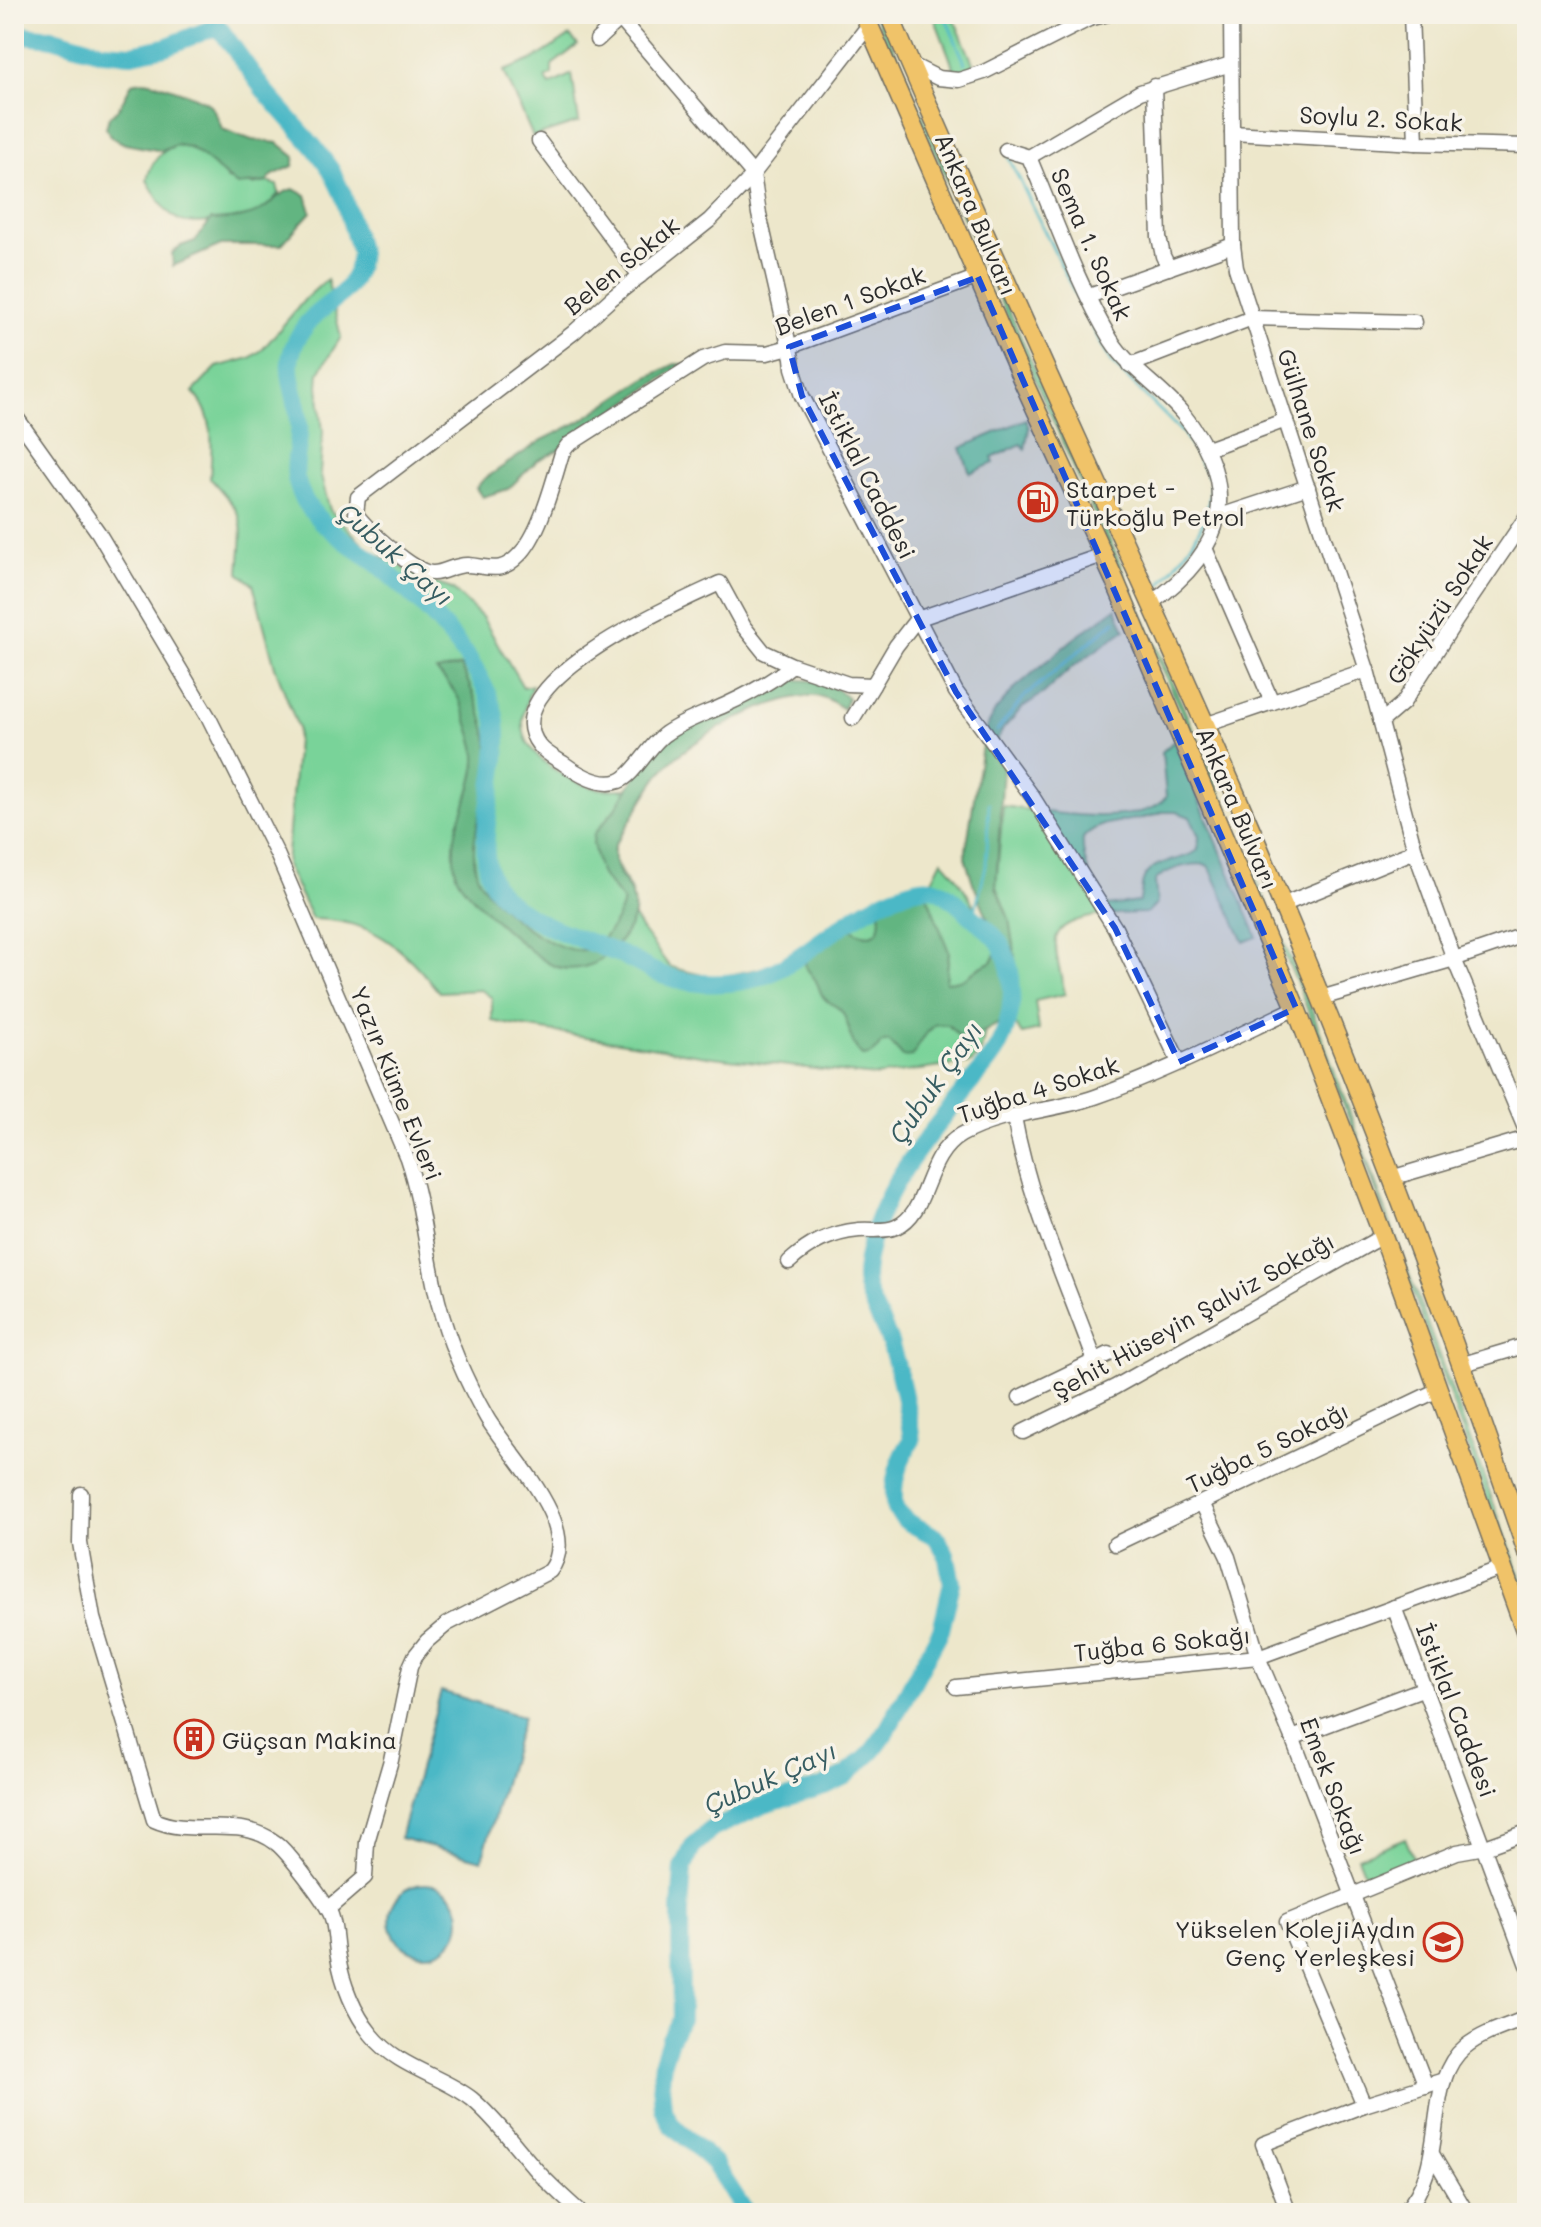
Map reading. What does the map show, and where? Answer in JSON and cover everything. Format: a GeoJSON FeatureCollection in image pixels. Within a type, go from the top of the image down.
{"type":"FeatureCollection","features":[{"type":"Feature","properties":{"kind":"main road","name":"Ankara Bulvarı"},"geometry":{"type":"LineString","coordinates":[[889,14],[998,267],[1205,725],[1321,998],[1524,1532],[1527,1552]]}},
{"type":"Feature","properties":{"kind":"main road","name":"Ankara Bulvarı"},"geometry":{"type":"LineString","coordinates":[[867,19],[1103,555],[1296,1008],[1383,1236],[1527,1636]]}},
{"type":"Feature","properties":{"kind":"street"},"geometry":{"type":"LineString","coordinates":[[1060,14],[1067,30]]}},
{"type":"Feature","properties":{"kind":"street"},"geometry":{"type":"LineString","coordinates":[[910,64],[938,78],[959,80],[984,72],[1067,30],[1108,14]]}},
{"type":"Feature","properties":{"kind":"street","name":"Gülhane Sokak"},"geometry":{"type":"LineString","coordinates":[[1231,14],[1233,245],[1236,268],[1367,670],[1415,851],[1454,959],[1527,1135]]}},
{"type":"Feature","properties":{"kind":"street"},"geometry":{"type":"LineString","coordinates":[[1411,14],[1416,143]]}},
{"type":"Feature","properties":{"kind":"street"},"geometry":{"type":"LineString","coordinates":[[597,40],[620,16],[753,174]]}},
{"type":"Feature","properties":{"kind":"street","name":"Belen Sokak"},"geometry":{"type":"LineString","coordinates":[[568,445],[562,453],[528,545],[508,565],[493,569],[461,565],[437,574],[418,569],[356,514],[358,497],[573,333],[710,220],[753,174],[867,19]]}},
{"type":"Feature","properties":{"kind":"street"},"geometry":{"type":"LineString","coordinates":[[1006,150],[1029,157],[1154,86],[1231,64]]}},
{"type":"Feature","properties":{"kind":"street"},"geometry":{"type":"LineString","coordinates":[[1154,86],[1159,237],[1169,268]]}},
{"type":"Feature","properties":{"kind":"street","name":"Soylu 2. Sokak"},"geometry":{"type":"LineString","coordinates":[[1232,133],[1527,146]]}},
{"type":"Feature","properties":{"kind":"street"},"geometry":{"type":"LineString","coordinates":[[539,141],[640,276]]}},
{"type":"Feature","properties":{"kind":"street","name":"Sema 1. Sokak"},"geometry":{"type":"LineString","coordinates":[[1029,157],[1102,325],[1130,365],[1182,413],[1207,449],[1218,478],[1220,516],[1205,548],[1182,577],[1151,603]]}},
{"type":"Feature","properties":{"kind":"street","name":"İstiklal Caddesi"},"geometry":{"type":"LineString","coordinates":[[753,174],[759,214],[802,396],[956,692],[1032,796],[1115,928],[1179,1062]]}},
{"type":"Feature","properties":{"kind":"street"},"geometry":{"type":"LineString","coordinates":[[1089,296],[1233,245]]}},
{"type":"Feature","properties":{"kind":"street","name":"Belen 1 Sokak"},"geometry":{"type":"LineString","coordinates":[[568,445],[703,359],[725,352],[767,353],[789,347],[978,277]]}},
{"type":"Feature","properties":{"kind":"street"},"geometry":{"type":"LineString","coordinates":[[1130,365],[1252,318],[1415,322]]}},
{"type":"Feature","properties":{"kind":"street","name":"Yazır Küme Evleri"},"geometry":{"type":"LineString","coordinates":[[14,414],[78,502],[118,565],[209,718],[277,854],[407,1158],[418,1193],[437,1298],[446,1326],[486,1415],[533,1483],[559,1537],[560,1554],[550,1571],[437,1630],[415,1656],[391,1760],[367,1842],[365,1877],[328,1909]]}},
{"type":"Feature","properties":{"kind":"street"},"geometry":{"type":"LineString","coordinates":[[1207,449],[1286,420]]}},
{"type":"Feature","properties":{"kind":"street"},"geometry":{"type":"LineString","coordinates":[[1220,516],[1308,487]]}},
{"type":"Feature","properties":{"kind":"street","name":"Gökyüzü Sokak"},"geometry":{"type":"LineString","coordinates":[[1382,721],[1403,703],[1527,516]]}},
{"type":"Feature","properties":{"kind":"street"},"geometry":{"type":"LineString","coordinates":[[1205,548],[1272,702]]}},
{"type":"Feature","properties":{"kind":"street"},"geometry":{"type":"LineString","coordinates":[[853,718],[896,646],[917,619],[1103,555]]}},
{"type":"Feature","properties":{"kind":"street"},"geometry":{"type":"LineString","coordinates":[[792,665],[773,680],[664,734],[648,748],[630,773],[615,782],[584,776],[537,744],[532,726],[536,700],[560,674],[651,616],[720,583],[744,627],[764,652],[848,684],[873,685]]}},
{"type":"Feature","properties":{"kind":"street"},"geometry":{"type":"LineString","coordinates":[[1205,725],[1367,670]]}},
{"type":"Feature","properties":{"kind":"street"},"geometry":{"type":"LineString","coordinates":[[1282,905],[1415,851]]}},
{"type":"Feature","properties":{"kind":"street"},"geometry":{"type":"LineString","coordinates":[[1321,998],[1527,934]]}},
{"type":"Feature","properties":{"kind":"street","name":"Tuğba 4 Sokak"},"geometry":{"type":"LineString","coordinates":[[789,1262],[816,1240],[858,1230],[897,1227],[913,1212],[936,1158],[946,1145],[969,1131],[1115,1090],[1296,1008]]}},
{"type":"Feature","properties":{"kind":"street"},"geometry":{"type":"LineString","coordinates":[[1014,1117],[1031,1186],[1102,1357],[1020,1397]]}},
{"type":"Feature","properties":{"kind":"street"},"geometry":{"type":"LineString","coordinates":[[1391,1178],[1527,1135]]}},
{"type":"Feature","properties":{"kind":"street","name":"Şehit Hüseyin Şalviz Sokağı"},"geometry":{"type":"LineString","coordinates":[[1023,1432],[1115,1387],[1383,1236]]}},
{"type":"Feature","properties":{"kind":"street"},"geometry":{"type":"LineString","coordinates":[[1460,1365],[1527,1345]]}},
{"type":"Feature","properties":{"kind":"street","name":"Tuğba 5 Sokağı"},"geometry":{"type":"LineString","coordinates":[[1115,1544],[1438,1390]]}},
{"type":"Feature","properties":{"kind":"street"},"geometry":{"type":"LineString","coordinates":[[81,1494],[80,1543],[89,1605],[154,1820],[182,1827],[239,1827],[265,1835],[279,1844],[328,1909],[334,1923],[344,1981],[371,2034],[410,2066],[458,2089],[487,2113],[543,2177],[581,2213]]}},
{"type":"Feature","properties":{"kind":"street","name":"Emek Sokağı"},"geometry":{"type":"LineString","coordinates":[[1202,1503],[1232,1569],[1258,1657],[1353,1893],[1426,2086]]}},
{"type":"Feature","properties":{"kind":"street","name":"Tuğba 6 Sokağı"},"geometry":{"type":"LineString","coordinates":[[956,1687],[1258,1657],[1502,1568]]}},
{"type":"Feature","properties":{"kind":"street","name":"İstiklal Caddesi"},"geometry":{"type":"LineString","coordinates":[[1394,1607],[1527,1965]]}},
{"type":"Feature","properties":{"kind":"street"},"geometry":{"type":"LineString","coordinates":[[1292,1738],[1425,1688]]}},
{"type":"Feature","properties":{"kind":"street"},"geometry":{"type":"LineString","coordinates":[[1364,2105],[1287,1922],[1457,1852],[1485,1847],[1527,1832]]}},
{"type":"Feature","properties":{"kind":"street"},"geometry":{"type":"LineString","coordinates":[[1403,2213],[1417,2198],[1424,2184],[1444,2080],[1451,2064],[1465,2047],[1486,2034],[1527,2018]]}},
{"type":"Feature","properties":{"kind":"street"},"geometry":{"type":"LineString","coordinates":[[1289,2213],[1263,2144],[1364,2105],[1444,2080]]}},
{"type":"Feature","properties":{"kind":"street"},"geometry":{"type":"LineString","coordinates":[[1432,2154],[1467,2213]]}},
{"type":"Feature","properties":{"kind":"highlighted area"},"geometry":{"type":"Polygon","coordinates":[[[978,277],[1296,1008],[1179,1062],[1115,928],[956,692],[802,396],[789,347],[978,277]]]}},
{"type":"Feature","properties":{"kind":"green space"},"geometry":{"type":"Polygon","coordinates":[[[874,14],[879,14],[1306,994],[1527,1594],[1527,1610],[1300,990],[1180,709],[874,14]]]}},
{"type":"Feature","properties":{"kind":"green space"},"geometry":{"type":"Polygon","coordinates":[[[933,14],[952,14],[973,63],[972,68],[958,73],[955,71],[933,14]]]}},
{"type":"Feature","properties":{"kind":"green space"},"geometry":{"type":"Polygon","coordinates":[[[570,36],[578,45],[552,65],[552,74],[545,78],[550,85],[572,74],[579,122],[533,137],[504,71],[534,59],[570,36]]]}},
{"type":"Feature","properties":{"kind":"green space"},"geometry":{"type":"Polygon","coordinates":[[[142,81],[166,86],[210,105],[222,129],[252,140],[278,143],[295,157],[293,166],[273,175],[267,182],[237,185],[190,147],[176,145],[162,151],[125,144],[111,137],[106,128],[109,117],[119,108],[132,83],[142,81]]]}},
{"type":"Feature","properties":{"kind":"green space"},"geometry":{"type":"Polygon","coordinates":[[[176,145],[205,156],[227,179],[253,185],[267,182],[277,185],[279,193],[261,211],[244,216],[207,222],[179,220],[165,208],[147,180],[157,158],[176,145]]]}},
{"type":"Feature","properties":{"kind":"green space"},"geometry":{"type":"Polygon","coordinates":[[[293,189],[306,195],[311,212],[281,245],[221,245],[173,266],[172,253],[195,241],[211,220],[250,215],[293,189]]]}},
{"type":"Feature","properties":{"kind":"green space"},"geometry":{"type":"Polygon","coordinates":[[[327,279],[341,337],[319,372],[318,386],[323,432],[320,473],[330,510],[370,551],[417,577],[452,589],[482,617],[523,687],[532,685],[524,710],[525,736],[546,763],[568,778],[591,787],[627,789],[621,835],[614,846],[614,860],[632,893],[634,917],[669,966],[715,978],[777,965],[883,895],[932,880],[942,860],[966,892],[997,952],[992,962],[966,979],[936,1024],[948,1025],[961,1038],[985,1031],[981,1051],[971,1063],[875,1076],[713,1057],[492,1021],[492,998],[481,990],[439,992],[412,961],[369,930],[353,924],[312,919],[286,865],[298,728],[275,667],[253,584],[239,573],[240,521],[231,503],[210,478],[212,444],[209,421],[193,392],[217,367],[250,358],[263,349],[306,298],[327,279]]]}},
{"type":"Feature","properties":{"kind":"green space"},"geometry":{"type":"Polygon","coordinates":[[[675,364],[683,364],[557,451],[538,460],[508,489],[482,497],[476,488],[542,440],[579,422],[644,379],[675,364]]]}},
{"type":"Feature","properties":{"kind":"green space"},"geometry":{"type":"Polygon","coordinates":[[[1026,419],[1029,428],[1025,449],[1021,444],[992,458],[994,463],[970,473],[961,448],[1026,419]]]}},
{"type":"Feature","properties":{"kind":"green space"},"geometry":{"type":"Polygon","coordinates":[[[1116,608],[1125,630],[1023,707],[997,740],[1003,767],[996,887],[1009,919],[1018,978],[1017,996],[1010,1017],[985,1031],[961,1038],[948,1025],[936,1024],[912,1056],[903,1057],[889,1041],[881,1043],[871,1054],[862,1056],[853,1042],[842,1012],[824,998],[806,967],[808,955],[839,924],[863,934],[876,933],[881,917],[876,899],[883,895],[899,902],[919,891],[927,895],[949,952],[946,982],[967,977],[992,962],[997,952],[991,926],[965,857],[984,733],[995,711],[1015,688],[1116,608]]]}},
{"type":"Feature","properties":{"kind":"green space"},"geometry":{"type":"Polygon","coordinates":[[[461,666],[481,714],[489,751],[488,779],[474,847],[477,874],[483,886],[508,913],[542,937],[575,950],[588,949],[600,941],[611,929],[621,907],[623,901],[602,875],[598,865],[594,834],[616,808],[647,758],[675,734],[788,679],[816,681],[848,698],[843,709],[822,697],[784,700],[738,718],[676,757],[657,778],[614,846],[618,872],[634,903],[634,915],[627,930],[600,960],[585,967],[568,969],[543,960],[515,937],[483,909],[456,874],[454,842],[474,777],[476,753],[461,703],[454,690],[436,671],[461,666]]]}},
{"type":"Feature","properties":{"kind":"green space"},"geometry":{"type":"Polygon","coordinates":[[[1174,741],[1257,937],[1244,942],[1207,865],[1179,867],[1155,881],[1157,904],[1146,913],[1095,916],[1081,919],[1060,930],[1056,952],[1065,994],[1035,1001],[1039,1030],[1022,1034],[1010,1017],[1017,996],[1018,978],[1009,919],[996,887],[1003,806],[1089,816],[1135,813],[1154,807],[1166,797],[1162,752],[1174,741]],[[1162,812],[1110,823],[1083,838],[1084,856],[1090,874],[1108,906],[1139,902],[1143,879],[1150,870],[1198,850],[1199,836],[1190,817],[1177,812],[1162,812]]]}},
{"type":"Feature","properties":{"kind":"green space"},"geometry":{"type":"Polygon","coordinates":[[[1405,1838],[1415,1861],[1367,1880],[1358,1857],[1405,1838]]]}},
{"type":"Feature","properties":{"kind":"water"},"geometry":{"type":"Polygon","coordinates":[[[441,1691],[523,1717],[482,1860],[400,1838],[441,1691]]]}},
{"type":"Feature","properties":{"kind":"water"},"geometry":{"type":"Polygon","coordinates":[[[425,1884],[444,1890],[454,1900],[460,1919],[454,1938],[444,1948],[425,1954],[406,1948],[396,1938],[390,1919],[396,1900],[406,1890],[425,1884]]]}},
{"type":"Feature","properties":{"kind":"waterway"},"geometry":{"type":"LineString","coordinates":[[944,14],[965,63]]}},
{"type":"Feature","properties":{"kind":"waterway","name":"Çubuk Çayı"},"geometry":{"type":"LineString","coordinates":[[14,34],[53,38],[102,52],[132,54],[165,47],[218,26],[263,89],[331,170],[343,195],[360,253],[352,281],[310,321],[294,345],[290,367],[298,410],[296,478],[301,493],[317,518],[377,564],[429,611],[460,647],[484,687],[497,731],[486,853],[489,874],[499,892],[543,924],[661,974],[694,982],[726,983],[771,973],[851,919],[895,896],[922,888],[942,892],[952,899],[992,933],[1007,959],[1012,997],[998,1047],[897,1181],[878,1221],[865,1279],[868,1294],[897,1364],[912,1440],[897,1473],[895,1509],[906,1521],[936,1537],[946,1554],[952,1583],[941,1630],[885,1734],[871,1753],[845,1776],[761,1806],[712,1829],[693,1846],[683,1868],[680,1911],[681,2019],[663,2061],[663,2108],[671,2124],[713,2162],[746,2213]]}},
{"type":"Feature","properties":{"kind":"waterway"},"geometry":{"type":"LineString","coordinates":[[1009,158],[1111,362],[1184,434],[1209,477]]}},
{"type":"Feature","properties":{"kind":"waterway"},"geometry":{"type":"LineString","coordinates":[[1160,585],[1195,539],[1206,513],[1210,484]]}},
{"type":"Feature","properties":{"kind":"waterway"},"geometry":{"type":"LineString","coordinates":[[997,731],[1024,697],[1115,621]]}},
{"type":"Feature","properties":{"kind":"waterway"},"geometry":{"type":"LineString","coordinates":[[973,918],[986,866],[989,803]]}},
{"type":"Feature","properties":{"kind":"place","name":"Starpet - Türkoğlu Petrol"},"geometry":{"type":"Point","coordinates":[1038,502]}},
{"type":"Feature","properties":{"kind":"place","name":"Güçsan Makina"},"geometry":{"type":"Point","coordinates":[194,1739]}},
{"type":"Feature","properties":{"kind":"place","name":"Yükselen KolejiAydın Genç Yerleşkesi"},"geometry":{"type":"Point","coordinates":[1443,1942]}}]}
